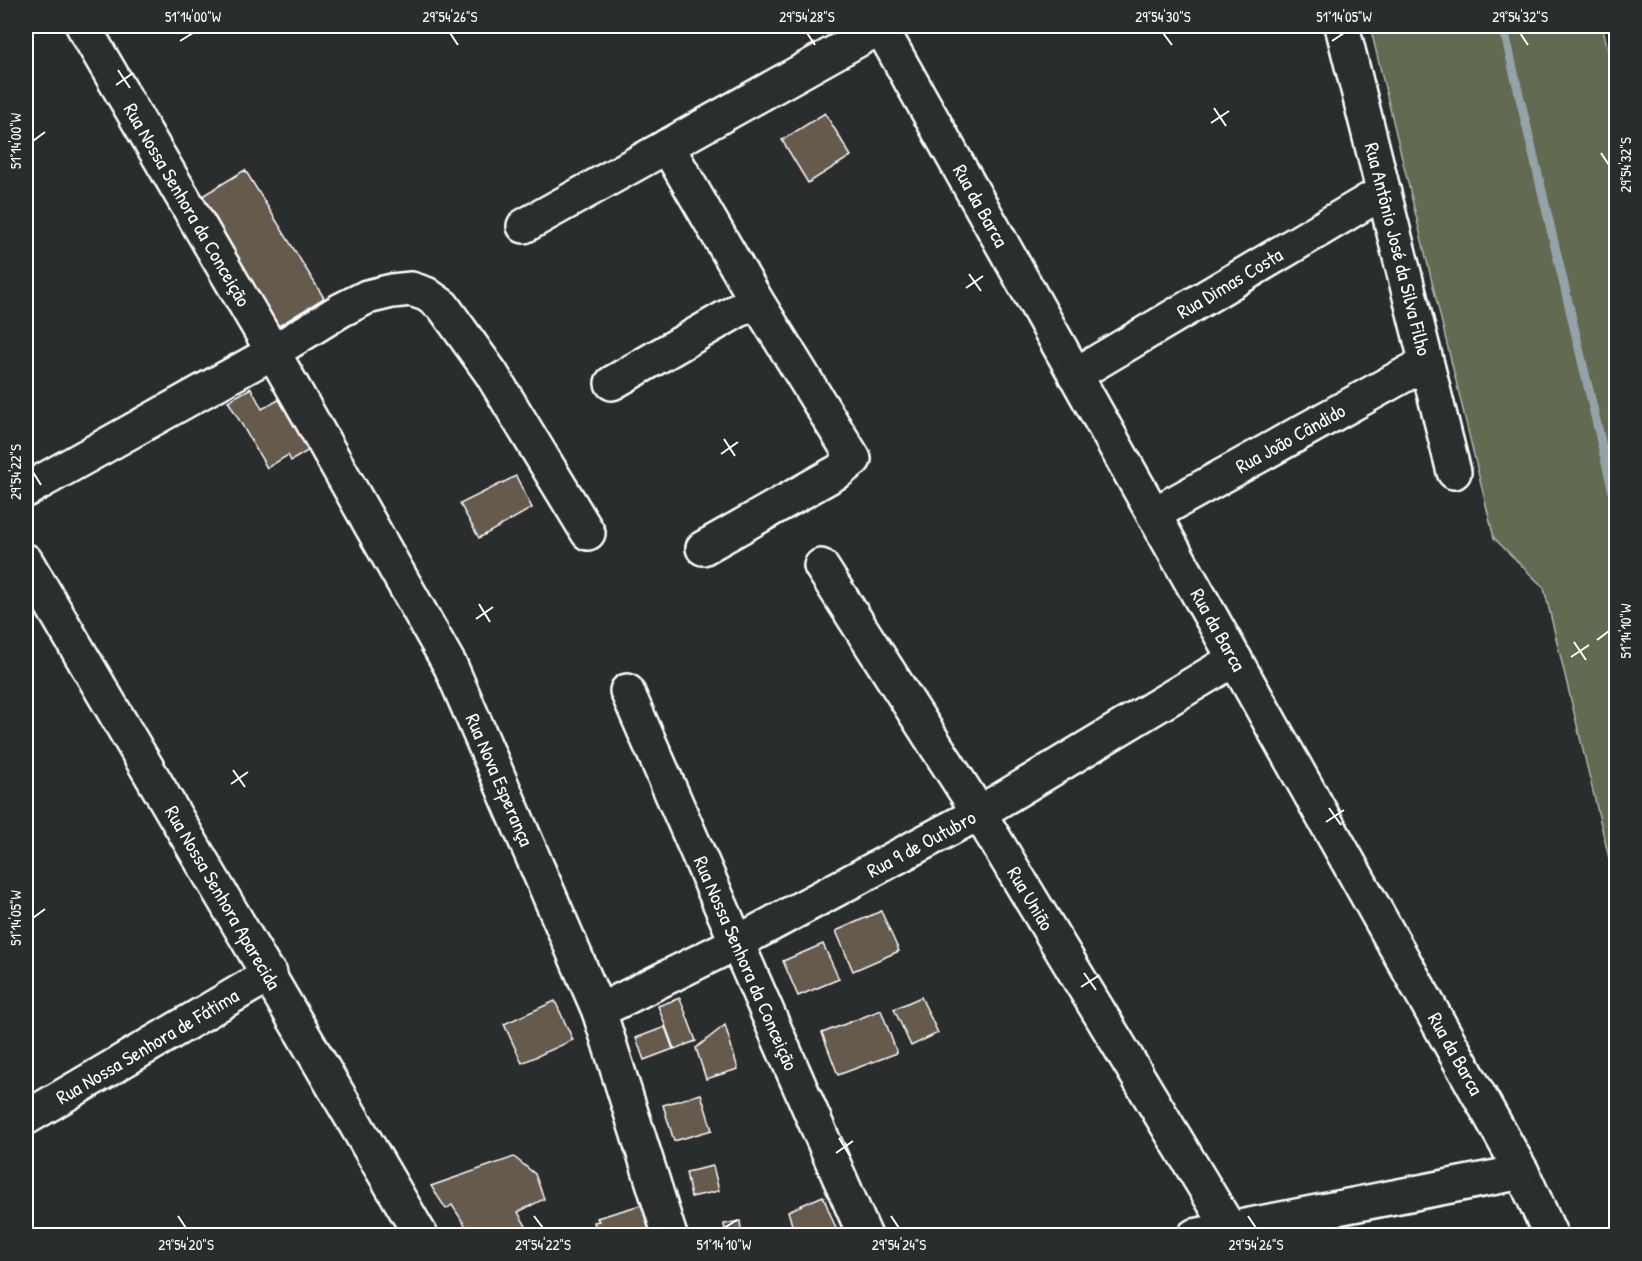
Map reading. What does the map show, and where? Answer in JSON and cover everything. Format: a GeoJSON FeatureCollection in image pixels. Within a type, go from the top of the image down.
{"type":"FeatureCollection","features":[{"type":"Feature","properties":{"kind":"street","name":"Rua Nossa Senhora da Conceição"},"geometry":{"type":"LineString","coordinates":[[83,26],[273,352]]}},
{"type":"Feature","properties":{"kind":"street"},"geometry":{"type":"LineString","coordinates":[[524,226],[880,26]]}},
{"type":"Feature","properties":{"kind":"street","name":"Rua da Barca"},"geometry":{"type":"LineString","coordinates":[[880,26],[1522,1172],[1551,1236]]}},
{"type":"Feature","properties":{"kind":"street","name":"Rua Antônio José da Silva Filho"},"geometry":{"type":"LineString","coordinates":[[1342,26],[1454,472]]}},
{"type":"Feature","properties":{"kind":"street"},"geometry":{"type":"LineString","coordinates":[[667,146],[756,300],[854,459],[839,471],[703,548]]}},
{"type":"Feature","properties":{"kind":"street","name":"Rua Dimas Costa"},"geometry":{"type":"LineString","coordinates":[[1075,375],[1383,192]]}},
{"type":"Feature","properties":{"kind":"street"},"geometry":{"type":"LineString","coordinates":[[26,490],[367,297],[392,291],[411,290],[426,294],[443,306],[491,373],[588,533]]}},
{"type":"Feature","properties":{"kind":"street"},"geometry":{"type":"LineString","coordinates":[[612,383],[756,300]]}},
{"type":"Feature","properties":{"kind":"street","name":"Rua Nova Esperança"},"geometry":{"type":"LineString","coordinates":[[273,352],[451,668],[599,1011],[670,1236]]}},
{"type":"Feature","properties":{"kind":"street","name":"Rua João Cândido"},"geometry":{"type":"LineString","coordinates":[[1154,514],[1426,363]]}},
{"type":"Feature","properties":{"kind":"street","name":"Rua Nossa Senhora Aparecida"},"geometry":{"type":"LineString","coordinates":[[26,561],[270,974],[421,1236]]}},
{"type":"Feature","properties":{"kind":"street","name":"Rua União"},"geometry":{"type":"LineString","coordinates":[[821,566],[979,813],[1233,1233]]}},
{"type":"Feature","properties":{"kind":"street","name":"Rua 9 de Outubro"},"geometry":{"type":"LineString","coordinates":[[599,1011],[735,943],[979,813],[1235,659]]}},
{"type":"Feature","properties":{"kind":"street","name":"Rua Nossa Senhora da Conceição"},"geometry":{"type":"LineString","coordinates":[[627,691],[735,943],[865,1236]]}},
{"type":"Feature","properties":{"kind":"street","name":"Rua Nossa Senhora de Fátima"},"geometry":{"type":"LineString","coordinates":[[26,1118],[270,974]]}},
{"type":"Feature","properties":{"kind":"street"},"geometry":{"type":"LineString","coordinates":[[1194,1236],[1233,1233],[1522,1172]]}},
{"type":"Feature","properties":{"kind":"green space"},"geometry":{"type":"Polygon","coordinates":[[[1370,26],[1602,26],[1616,80],[1616,887],[1544,588],[1494,538],[1370,26]]]}},
{"type":"Feature","properties":{"kind":"building"},"geometry":{"type":"Polygon","coordinates":[[[825,113],[851,156],[808,183],[782,140],[825,113]]]}},
{"type":"Feature","properties":{"kind":"building"},"geometry":{"type":"Polygon","coordinates":[[[245,170],[324,298],[274,329],[194,201],[245,170]]]}},
{"type":"Feature","properties":{"kind":"building"},"geometry":{"type":"Polygon","coordinates":[[[251,388],[262,409],[284,397],[306,435],[302,438],[309,450],[291,461],[288,455],[267,468],[228,401],[251,388]]]}},
{"type":"Feature","properties":{"kind":"building"},"geometry":{"type":"Polygon","coordinates":[[[516,476],[532,508],[479,538],[460,504],[516,476]]]}},
{"type":"Feature","properties":{"kind":"building"},"geometry":{"type":"Polygon","coordinates":[[[881,911],[899,951],[853,971],[836,931],[881,911]]]}},
{"type":"Feature","properties":{"kind":"building"},"geometry":{"type":"Polygon","coordinates":[[[823,944],[839,979],[798,996],[783,961],[823,944]]]}},
{"type":"Feature","properties":{"kind":"building"},"geometry":{"type":"Polygon","coordinates":[[[921,997],[938,1033],[911,1046],[894,1009],[921,997]]]}},
{"type":"Feature","properties":{"kind":"building"},"geometry":{"type":"Polygon","coordinates":[[[680,998],[696,1041],[674,1049],[658,1006],[680,998]]]}},
{"type":"Feature","properties":{"kind":"building"},"geometry":{"type":"Polygon","coordinates":[[[555,1001],[573,1040],[522,1063],[504,1024],[555,1001]]]}},
{"type":"Feature","properties":{"kind":"building"},"geometry":{"type":"Polygon","coordinates":[[[881,1010],[897,1053],[838,1075],[822,1033],[881,1010]]]}},
{"type":"Feature","properties":{"kind":"building"},"geometry":{"type":"Polygon","coordinates":[[[725,1025],[738,1069],[706,1079],[696,1048],[725,1025]]]}},
{"type":"Feature","properties":{"kind":"building"},"geometry":{"type":"Polygon","coordinates":[[[665,1027],[673,1049],[644,1060],[636,1038],[665,1027]]]}},
{"type":"Feature","properties":{"kind":"building"},"geometry":{"type":"Polygon","coordinates":[[[701,1094],[712,1130],[674,1141],[663,1105],[701,1094]]]}},
{"type":"Feature","properties":{"kind":"building"},"geometry":{"type":"Polygon","coordinates":[[[514,1157],[535,1174],[544,1199],[518,1212],[527,1228],[516,1236],[472,1236],[452,1205],[446,1209],[431,1186],[514,1157]]]}},
{"type":"Feature","properties":{"kind":"building"},"geometry":{"type":"Polygon","coordinates":[[[713,1166],[719,1191],[691,1197],[686,1172],[713,1166]]]}},
{"type":"Feature","properties":{"kind":"building"},"geometry":{"type":"Polygon","coordinates":[[[823,1196],[839,1236],[795,1236],[788,1211],[823,1196]]]}},
{"type":"Feature","properties":{"kind":"building"},"geometry":{"type":"Polygon","coordinates":[[[644,1204],[654,1236],[598,1236],[594,1222],[599,1221],[597,1218],[644,1204]]]}},
{"type":"Feature","properties":{"kind":"building"},"geometry":{"type":"Polygon","coordinates":[[[740,1221],[742,1236],[705,1236],[725,1230],[724,1224],[740,1221]]]}},
{"type":"Feature","properties":{"kind":"waterway"},"geometry":{"type":"LineString","coordinates":[[1503,26],[1616,505]]}}]}
